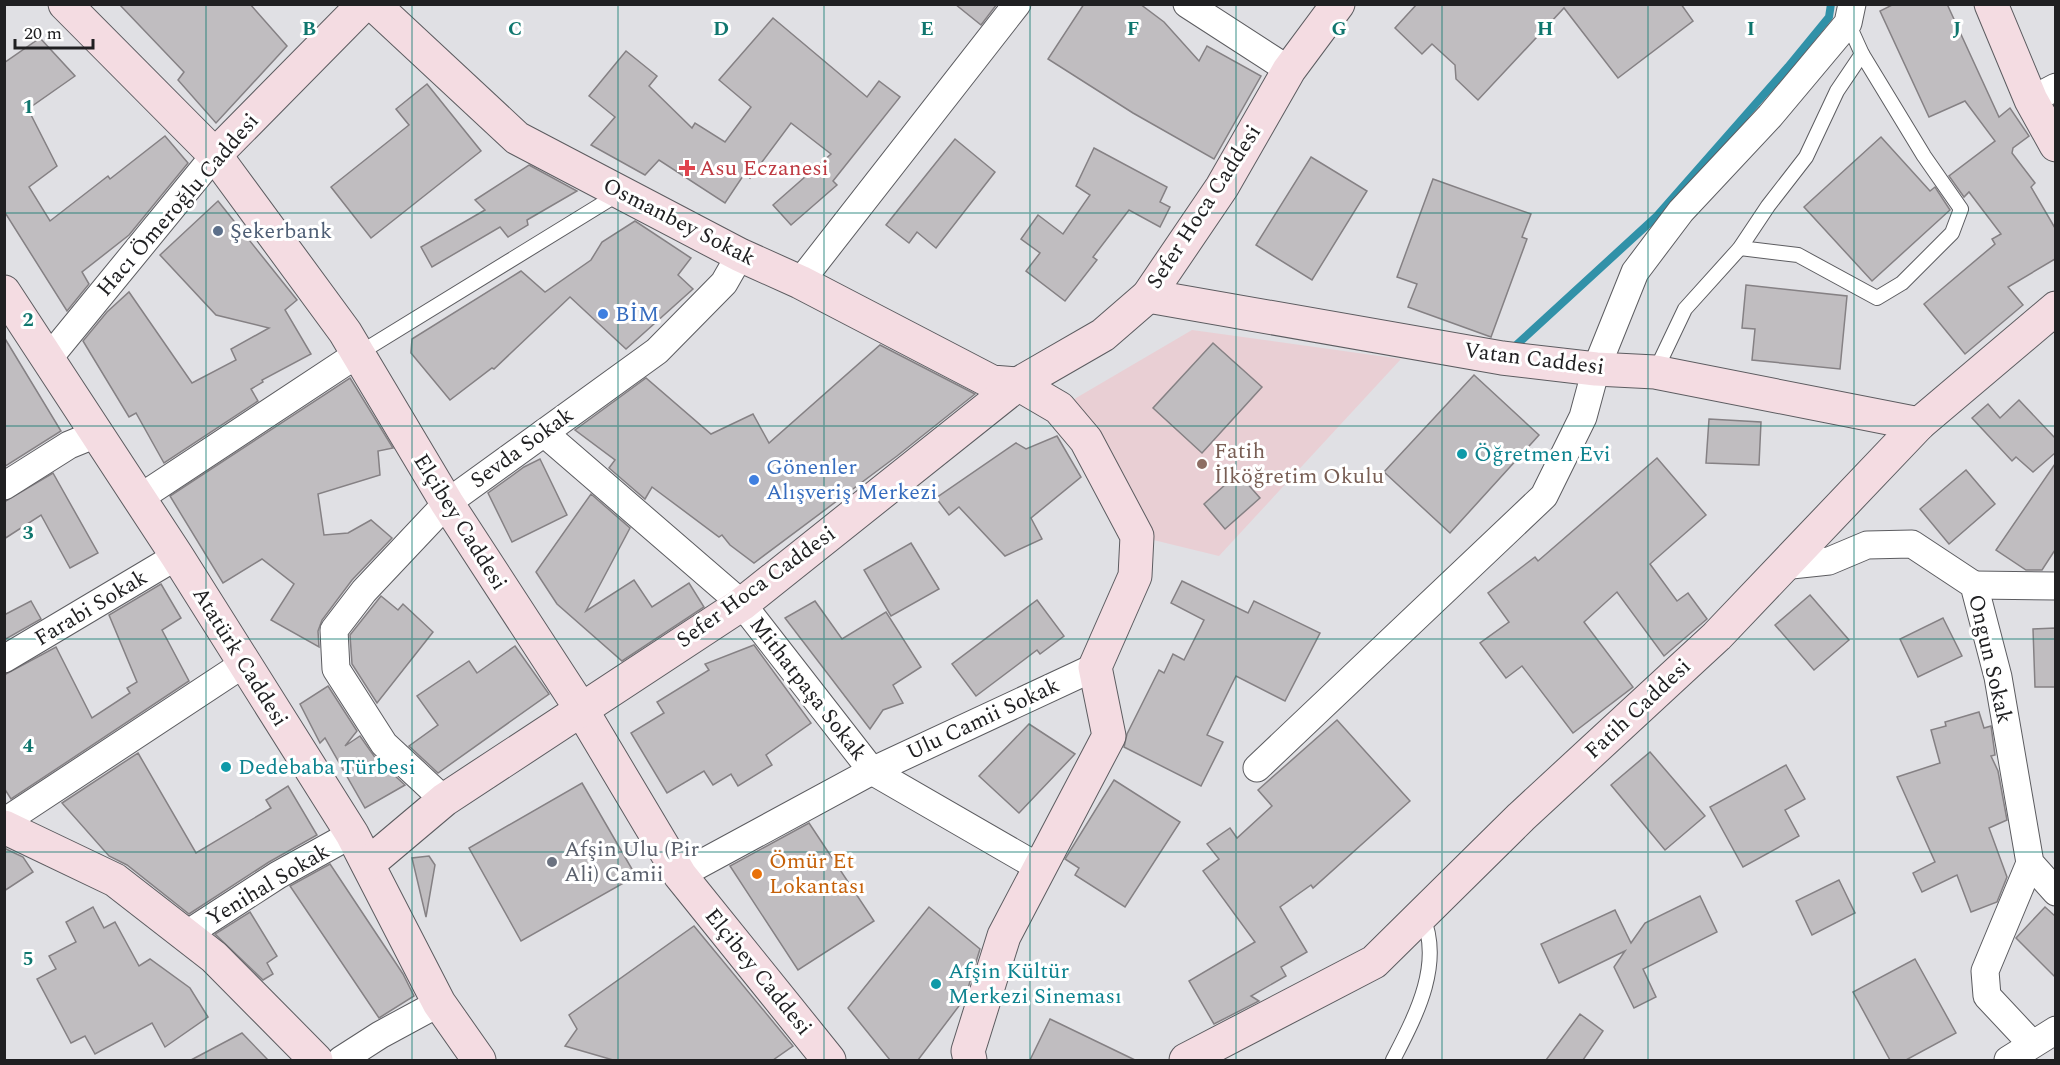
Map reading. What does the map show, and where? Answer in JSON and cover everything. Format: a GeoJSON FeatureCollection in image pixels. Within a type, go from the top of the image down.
{"type":"FeatureCollection","features":[{"type":"Feature","properties":{"kind":"street","name":"Elçibey Caddesi"},"geometry":{"type":"LineString","coordinates":[[65,4],[215,155],[345,332],[356,355],[447,504],[581,710],[680,874],[829,1060]]}},
{"type":"Feature","properties":{"kind":"street","name":"Hacı Ömeroğlu Caddesi"},"geometry":{"type":"LineString","coordinates":[[48,359],[215,155],[364,4]]}},
{"type":"Feature","properties":{"kind":"street","name":"Osmanbey Sokak"},"geometry":{"type":"LineString","coordinates":[[373,4],[517,138],[740,255],[800,282],[992,382],[1018,384]]}},
{"type":"Feature","properties":{"kind":"street"},"geometry":{"type":"LineString","coordinates":[[800,282],[1017,4]]}},
{"type":"Feature","properties":{"kind":"street"},"geometry":{"type":"LineString","coordinates":[[1187,4],[1289,70]]}},
{"type":"Feature","properties":{"kind":"street","name":"Sefer Hoca Caddesi"},"geometry":{"type":"LineString","coordinates":[[368,864],[444,800],[742,604],[1018,384],[1103,335],[1148,296],[1222,187],[1289,70],[1338,4]]}},
{"type":"Feature","properties":{"kind":"street"},"geometry":{"type":"LineString","coordinates":[[1991,4],[2043,93],[2055,146]]}},
{"type":"Feature","properties":{"kind":"street"},"geometry":{"type":"LineString","coordinates":[[1257,768],[1544,496],[1583,417],[1596,369],[1635,272],[1681,211],[1770,116],[1850,14]]}},
{"type":"Feature","properties":{"kind":"street","name":"Sevda Sokak"},"geometry":{"type":"LineString","coordinates":[[444,800],[384,744],[336,669],[334,630],[364,591],[447,504],[657,351],[724,283],[740,255]]}},
{"type":"Feature","properties":{"kind":"street","name":"Atatürk Caddesi"},"geometry":{"type":"LineString","coordinates":[[4,292],[177,556],[352,834],[439,1003],[479,1060]]}},
{"type":"Feature","properties":{"kind":"street","name":"Vatan Caddesi"},"geometry":{"type":"LineString","coordinates":[[1148,296],[1502,358],[1596,369],[1654,372],[1919,424]]}},
{"type":"Feature","properties":{"kind":"street","name":"Fatih Caddesi"},"geometry":{"type":"LineString","coordinates":[[1186,1060],[1374,962],[1521,818],[1717,636],[1919,424],[2055,308]]}},
{"type":"Feature","properties":{"kind":"street"},"geometry":{"type":"LineString","coordinates":[[138,499],[356,355]]}},
{"type":"Feature","properties":{"kind":"street"},"geometry":{"type":"LineString","coordinates":[[970,1060],[968,1051],[1004,936],[1109,736],[1095,667],[1135,576],[1137,536],[1086,440],[1059,408],[1018,384]]}},
{"type":"Feature","properties":{"kind":"street","name":"Mithatpaşa Sokak"},"geometry":{"type":"LineString","coordinates":[[544,433],[742,604],[872,771],[1040,868]]}},
{"type":"Feature","properties":{"kind":"street"},"geometry":{"type":"LineString","coordinates":[[4,486],[69,445],[96,434]]}},
{"type":"Feature","properties":{"kind":"street","name":"Ongun Sokak"},"geometry":{"type":"LineString","coordinates":[[1782,566],[1829,561],[1868,545],[1912,544],[1974,585],[1998,677],[2030,863]]}},
{"type":"Feature","properties":{"kind":"street","name":"Farabi Sokak"},"geometry":{"type":"LineString","coordinates":[[4,659],[177,556]]}},
{"type":"Feature","properties":{"kind":"street"},"geometry":{"type":"LineString","coordinates":[[1974,585],[2055,586]]}},
{"type":"Feature","properties":{"kind":"street"},"geometry":{"type":"LineString","coordinates":[[245,663],[4,824],[116,880],[184,936],[214,957],[316,1060]]}},
{"type":"Feature","properties":{"kind":"street","name":"Ulu Camii Sokak"},"geometry":{"type":"LineString","coordinates":[[680,874],[872,771],[1095,667]]}},
{"type":"Feature","properties":{"kind":"street","name":"Yenihal Sokak"},"geometry":{"type":"LineString","coordinates":[[184,936],[278,875],[352,834]]}},
{"type":"Feature","properties":{"kind":"street"},"geometry":{"type":"LineString","coordinates":[[2032,1044],[1987,996],[1985,971],[2030,863],[2055,892]]}},
{"type":"Feature","properties":{"kind":"street"},"geometry":{"type":"LineString","coordinates":[[341,1060],[380,1035],[439,1003]]}},
{"type":"Feature","properties":{"kind":"street"},"geometry":{"type":"LineString","coordinates":[[2008,1060],[2055,1030]]}},
{"type":"Feature","properties":{"kind":"lane"},"geometry":{"type":"LineString","coordinates":[[1740,248],[1798,255],[1877,298],[1902,283],[1952,233],[1961,209],[1924,156],[1862,54],[1850,14]]}},
{"type":"Feature","properties":{"kind":"lane"},"geometry":{"type":"LineString","coordinates":[[1654,372],[1685,309],[1740,248],[1768,206],[1806,157],[1837,91],[1862,54]]}},
{"type":"Feature","properties":{"kind":"lane"},"geometry":{"type":"LineString","coordinates":[[356,355],[620,193]]}},
{"type":"Feature","properties":{"kind":"lane"},"geometry":{"type":"LineString","coordinates":[[1393,1060],[1413,1019],[1426,978],[1431,946],[1422,915]]}},
{"type":"Feature","properties":{"kind":"shaded area","name":"Fatih İlköğretim Okulu"},"geometry":{"type":"Polygon","coordinates":[[[1192,330],[1401,359],[1219,556],[1137,536],[1059,408],[1192,330]]]}},
{"type":"Feature","properties":{"kind":"building"},"geometry":{"type":"Polygon","coordinates":[[[119,4],[250,4],[287,46],[216,123],[178,80],[184,72],[119,4]]]}},
{"type":"Feature","properties":{"kind":"building"},"geometry":{"type":"Polygon","coordinates":[[[955,4],[997,4],[981,25],[955,4]]]}},
{"type":"Feature","properties":{"kind":"building"},"geometry":{"type":"Polygon","coordinates":[[[1084,4],[1140,4],[1164,22],[1199,61],[1207,46],[1261,76],[1214,159],[1133,113],[1048,59],[1084,4]]]}},
{"type":"Feature","properties":{"kind":"building"},"geometry":{"type":"Polygon","coordinates":[[[1417,4],[1681,4],[1693,21],[1618,78],[1564,8],[1478,100],[1456,79],[1455,65],[1432,44],[1422,54],[1395,28],[1417,4]]]}},
{"type":"Feature","properties":{"kind":"building"},"geometry":{"type":"Polygon","coordinates":[[[1894,4],[1947,4],[1999,117],[2010,108],[2029,136],[2013,148],[2012,153],[2035,183],[2031,187],[2055,228],[2055,259],[2008,287],[2023,305],[1965,354],[1924,304],[1995,244],[1992,239],[2001,234],[1969,192],[1964,197],[1949,176],[1995,141],[1965,101],[1929,117],[1880,11],[1894,4]]]}},
{"type":"Feature","properties":{"kind":"building"},"geometry":{"type":"Polygon","coordinates":[[[773,18],[867,97],[879,81],[900,97],[833,181],[837,185],[791,225],[773,205],[831,154],[791,123],[750,178],[745,173],[725,203],[659,160],[645,175],[591,145],[615,117],[589,96],[626,51],[657,76],[649,86],[692,128],[695,123],[725,142],[751,107],[719,80],[773,18]]]}},
{"type":"Feature","properties":{"kind":"building"},"geometry":{"type":"Polygon","coordinates":[[[40,38],[75,76],[28,109],[57,166],[29,187],[50,221],[108,176],[110,179],[165,136],[188,163],[129,235],[82,272],[89,284],[67,311],[4,211],[4,63],[40,38]]]}},
{"type":"Feature","properties":{"kind":"building"},"geometry":{"type":"Polygon","coordinates":[[[427,84],[481,151],[371,238],[331,187],[409,125],[396,109],[427,84]]]}},
{"type":"Feature","properties":{"kind":"building"},"geometry":{"type":"Polygon","coordinates":[[[1881,137],[1930,191],[1935,187],[1950,210],[1872,281],[1804,207],[1881,137]]]}},
{"type":"Feature","properties":{"kind":"building"},"geometry":{"type":"Polygon","coordinates":[[[955,139],[995,172],[936,248],[917,232],[909,243],[886,225],[955,139]]]}},
{"type":"Feature","properties":{"kind":"building"},"geometry":{"type":"Polygon","coordinates":[[[1094,148],[1167,187],[1160,202],[1170,207],[1160,227],[1129,210],[1093,257],[1097,260],[1065,301],[1026,271],[1040,253],[1021,239],[1038,215],[1063,234],[1090,195],[1076,186],[1094,148]]]}},
{"type":"Feature","properties":{"kind":"building"},"geometry":{"type":"Polygon","coordinates":[[[1311,157],[1367,191],[1312,280],[1256,245],[1311,157]]]}},
{"type":"Feature","properties":{"kind":"building"},"geometry":{"type":"Polygon","coordinates":[[[529,165],[577,191],[527,220],[528,225],[508,237],[500,227],[432,267],[421,247],[485,210],[475,200],[529,165]]]}},
{"type":"Feature","properties":{"kind":"building"},"geometry":{"type":"Polygon","coordinates":[[[1433,179],[1531,214],[1522,237],[1527,239],[1491,337],[1408,307],[1417,284],[1397,277],[1433,179]]]}},
{"type":"Feature","properties":{"kind":"building"},"geometry":{"type":"Polygon","coordinates":[[[218,201],[297,300],[285,310],[311,354],[262,380],[263,382],[251,389],[258,401],[164,463],[136,413],[129,417],[83,341],[107,312],[129,292],[192,383],[236,360],[231,349],[269,328],[216,315],[160,255],[218,201]]]}},
{"type":"Feature","properties":{"kind":"building"},"geometry":{"type":"Polygon","coordinates":[[[635,221],[691,258],[678,275],[693,289],[626,349],[570,297],[494,369],[492,368],[450,400],[411,353],[412,339],[521,271],[545,292],[591,260],[602,242],[635,221]]]}},
{"type":"Feature","properties":{"kind":"building"},"geometry":{"type":"Polygon","coordinates":[[[1746,285],[1847,296],[1840,369],[1752,360],[1755,329],[1742,328],[1746,285]]]}},
{"type":"Feature","properties":{"kind":"building"},"geometry":{"type":"Polygon","coordinates":[[[4,337],[61,431],[4,467],[4,337]]]}},
{"type":"Feature","properties":{"kind":"building"},"geometry":{"type":"Polygon","coordinates":[[[1213,343],[1262,387],[1202,453],[1153,408],[1213,343]]]}},
{"type":"Feature","properties":{"kind":"building","name":"Gönenler Alışveriş Merkezi"},"geometry":{"type":"Polygon","coordinates":[[[880,345],[975,394],[897,456],[754,563],[730,545],[722,535],[719,537],[652,487],[645,499],[609,468],[615,460],[575,430],[646,378],[711,434],[753,414],[769,443],[880,345]]]}},
{"type":"Feature","properties":{"kind":"building","name":"Öğretmen Evi"},"geometry":{"type":"Polygon","coordinates":[[[1474,375],[1539,435],[1450,533],[1384,472],[1474,375]]]}},
{"type":"Feature","properties":{"kind":"building"},"geometry":{"type":"Polygon","coordinates":[[[350,378],[393,448],[378,451],[380,475],[318,494],[324,535],[348,533],[371,520],[392,538],[352,580],[322,620],[318,631],[319,647],[271,620],[294,584],[262,559],[223,583],[170,496],[350,378]]]}},
{"type":"Feature","properties":{"kind":"building"},"geometry":{"type":"Polygon","coordinates":[[[2019,400],[2055,438],[2055,453],[2033,472],[2016,457],[2012,461],[1972,418],[1988,404],[2000,418],[2019,400]]]}},
{"type":"Feature","properties":{"kind":"building"},"geometry":{"type":"Polygon","coordinates":[[[1709,419],[1761,422],[1759,465],[1706,463],[1709,419]]]}},
{"type":"Feature","properties":{"kind":"building"},"geometry":{"type":"Polygon","coordinates":[[[1057,436],[1081,477],[1031,518],[1042,539],[1005,556],[959,507],[949,515],[936,498],[1016,443],[1026,449],[1057,436]]]}},
{"type":"Feature","properties":{"kind":"building"},"geometry":{"type":"Polygon","coordinates":[[[1657,458],[1706,515],[1650,564],[1677,601],[1688,593],[1707,619],[1664,656],[1617,592],[1584,622],[1633,687],[1573,733],[1522,666],[1506,678],[1480,643],[1509,622],[1488,593],[1535,557],[1538,561],[1657,458]]]}},
{"type":"Feature","properties":{"kind":"building"},"geometry":{"type":"Polygon","coordinates":[[[540,459],[567,515],[512,542],[488,493],[524,467],[540,459]]]}},
{"type":"Feature","properties":{"kind":"building"},"geometry":{"type":"Polygon","coordinates":[[[2055,464],[2055,550],[2042,570],[2026,570],[1996,550],[2055,464]]]}},
{"type":"Feature","properties":{"kind":"building"},"geometry":{"type":"Polygon","coordinates":[[[1966,470],[1995,504],[1949,544],[1920,509],[1966,470]]]}},
{"type":"Feature","properties":{"kind":"building"},"geometry":{"type":"Polygon","coordinates":[[[53,473],[98,553],[70,568],[41,515],[4,539],[4,502],[53,473]]]}},
{"type":"Feature","properties":{"kind":"building"},"geometry":{"type":"Polygon","coordinates":[[[1238,473],[1260,498],[1225,529],[1204,504],[1238,473]]]}},
{"type":"Feature","properties":{"kind":"building"},"geometry":{"type":"Polygon","coordinates":[[[591,494],[630,528],[586,611],[634,580],[652,607],[689,583],[704,607],[622,661],[557,604],[536,572],[591,494]]]}},
{"type":"Feature","properties":{"kind":"building"},"geometry":{"type":"Polygon","coordinates":[[[911,543],[939,589],[891,616],[864,570],[911,543]]]}},
{"type":"Feature","properties":{"kind":"building"},"geometry":{"type":"Polygon","coordinates":[[[1182,581],[1248,613],[1254,601],[1320,633],[1285,701],[1236,676],[1207,735],[1223,742],[1201,786],[1124,747],[1127,734],[1159,670],[1164,673],[1173,654],[1184,660],[1204,620],[1171,603],[1182,581]]]}},
{"type":"Feature","properties":{"kind":"building"},"geometry":{"type":"Polygon","coordinates":[[[161,584],[181,618],[162,630],[189,681],[11,799],[4,788],[4,675],[56,647],[92,718],[130,693],[127,688],[137,682],[109,615],[161,584]]]}},
{"type":"Feature","properties":{"kind":"building"},"geometry":{"type":"Polygon","coordinates":[[[1810,595],[1849,640],[1814,670],[1775,625],[1810,595]]]}},
{"type":"Feature","properties":{"kind":"building"},"geometry":{"type":"Polygon","coordinates":[[[381,596],[398,610],[403,604],[433,632],[377,703],[352,664],[350,635],[381,596]]]}},
{"type":"Feature","properties":{"kind":"building"},"geometry":{"type":"Polygon","coordinates":[[[1037,600],[1064,636],[1040,654],[1037,650],[976,696],[952,664],[1037,600]]]}},
{"type":"Feature","properties":{"kind":"building"},"geometry":{"type":"Polygon","coordinates":[[[31,601],[41,619],[4,640],[4,615],[31,601]]]}},
{"type":"Feature","properties":{"kind":"building"},"geometry":{"type":"Polygon","coordinates":[[[815,601],[842,639],[886,612],[921,667],[893,685],[903,703],[883,710],[870,729],[785,618],[815,601]]]}},
{"type":"Feature","properties":{"kind":"building"},"geometry":{"type":"Polygon","coordinates":[[[1943,618],[1962,656],[1918,677],[1900,639],[1943,618]]]}},
{"type":"Feature","properties":{"kind":"building"},"geometry":{"type":"Polygon","coordinates":[[[2055,628],[2055,687],[2035,687],[2033,629],[2055,628]]]}},
{"type":"Feature","properties":{"kind":"building"},"geometry":{"type":"Polygon","coordinates":[[[754,645],[811,723],[766,755],[772,765],[738,786],[731,774],[713,785],[704,771],[667,793],[631,733],[664,713],[657,702],[709,670],[705,664],[754,645]]]}},
{"type":"Feature","properties":{"kind":"building"},"geometry":{"type":"Polygon","coordinates":[[[515,646],[549,694],[438,773],[409,746],[438,725],[417,696],[469,661],[477,673],[515,646]]]}},
{"type":"Feature","properties":{"kind":"building"},"geometry":{"type":"Polygon","coordinates":[[[328,686],[357,731],[345,746],[360,736],[381,766],[383,765],[405,785],[365,808],[325,738],[320,743],[300,704],[328,686]]]}},
{"type":"Feature","properties":{"kind":"building"},"geometry":{"type":"Polygon","coordinates":[[[1979,712],[1984,728],[1991,726],[1995,755],[1991,756],[1998,771],[2007,820],[1989,828],[2007,877],[1997,902],[1971,912],[1957,875],[1922,892],[1913,873],[1935,862],[1897,777],[1940,763],[1931,730],[1946,726],[1945,722],[1979,712]]]}},
{"type":"Feature","properties":{"kind":"building"},"geometry":{"type":"Polygon","coordinates":[[[1337,720],[1410,801],[1313,888],[1311,885],[1280,907],[1307,952],[1281,967],[1286,976],[1251,996],[1259,1001],[1214,1024],[1189,981],[1255,942],[1203,871],[1219,859],[1207,844],[1230,828],[1237,838],[1272,806],[1258,790],[1337,720]]]}},
{"type":"Feature","properties":{"kind":"building"},"geometry":{"type":"Polygon","coordinates":[[[1029,724],[1075,754],[1019,813],[979,776],[1029,724]]]}},
{"type":"Feature","properties":{"kind":"building"},"geometry":{"type":"Polygon","coordinates":[[[1650,752],[1705,816],[1665,850],[1611,785],[1650,752]]]}},
{"type":"Feature","properties":{"kind":"building"},"geometry":{"type":"Polygon","coordinates":[[[138,753],[196,853],[271,808],[266,800],[288,786],[317,835],[269,862],[189,914],[127,865],[109,856],[62,803],[138,753]]]}},
{"type":"Feature","properties":{"kind":"building"},"geometry":{"type":"Polygon","coordinates":[[[1786,765],[1805,799],[1785,810],[1799,836],[1743,867],[1710,807],[1786,765]]]}},
{"type":"Feature","properties":{"kind":"building"},"geometry":{"type":"Polygon","coordinates":[[[1114,780],[1180,822],[1125,907],[1075,875],[1079,868],[1065,859],[1114,780]]]}},
{"type":"Feature","properties":{"kind":"building","name":"Afşin Ulu (Pir Ali) Camii"},"geometry":{"type":"Polygon","coordinates":[[[582,783],[636,876],[521,941],[469,848],[582,783]]]}},
{"type":"Feature","properties":{"kind":"building"},"geometry":{"type":"Polygon","coordinates":[[[809,823],[874,921],[798,970],[730,866],[809,823]]]}},
{"type":"Feature","properties":{"kind":"building"},"geometry":{"type":"Polygon","coordinates":[[[4,848],[23,857],[33,872],[4,891],[4,848]]]}},
{"type":"Feature","properties":{"kind":"building"},"geometry":{"type":"Polygon","coordinates":[[[429,856],[435,865],[426,917],[412,858],[429,856]]]}},
{"type":"Feature","properties":{"kind":"building"},"geometry":{"type":"Polygon","coordinates":[[[330,864],[403,974],[414,996],[379,1018],[290,886],[330,864]]]}},
{"type":"Feature","properties":{"kind":"building"},"geometry":{"type":"Polygon","coordinates":[[[1839,880],[1855,913],[1812,935],[1796,901],[1839,880]]]}},
{"type":"Feature","properties":{"kind":"building"},"geometry":{"type":"Polygon","coordinates":[[[1700,896],[1717,932],[1643,969],[1656,997],[1634,1008],[1614,967],[1625,951],[1559,983],[1541,944],[1615,910],[1631,943],[1645,923],[1700,896]]]}},
{"type":"Feature","properties":{"kind":"building"},"geometry":{"type":"Polygon","coordinates":[[[93,907],[104,928],[115,922],[139,966],[150,959],[190,988],[208,1017],[165,1047],[152,1023],[95,1054],[85,1036],[71,1043],[37,979],[56,969],[49,956],[76,942],[66,922],[93,907]]]}},
{"type":"Feature","properties":{"kind":"building"},"geometry":{"type":"Polygon","coordinates":[[[929,907],[980,949],[965,998],[918,1060],[890,1060],[848,1008],[929,907]]]}},
{"type":"Feature","properties":{"kind":"building"},"geometry":{"type":"Polygon","coordinates":[[[2045,907],[2055,916],[2055,977],[2016,938],[2045,907]]]}},
{"type":"Feature","properties":{"kind":"building"},"geometry":{"type":"Polygon","coordinates":[[[250,912],[277,956],[267,963],[273,974],[263,980],[215,934],[250,912]]]}},
{"type":"Feature","properties":{"kind":"building"},"geometry":{"type":"Polygon","coordinates":[[[694,926],[793,1046],[773,1060],[613,1060],[565,1046],[577,1029],[569,1015],[694,926]]]}},
{"type":"Feature","properties":{"kind":"building"},"geometry":{"type":"Polygon","coordinates":[[[1915,959],[1956,1033],[1906,1060],[1890,1060],[1853,992],[1915,959]]]}},
{"type":"Feature","properties":{"kind":"building"},"geometry":{"type":"Polygon","coordinates":[[[1580,1014],[1603,1031],[1583,1060],[1546,1060],[1580,1014]]]}},
{"type":"Feature","properties":{"kind":"building"},"geometry":{"type":"Polygon","coordinates":[[[1050,1019],[1135,1060],[1030,1060],[1050,1019]]]}},
{"type":"Feature","properties":{"kind":"building"},"geometry":{"type":"Polygon","coordinates":[[[242,1033],[268,1060],[191,1060],[242,1033]]]}},
{"type":"Feature","properties":{"kind":"waterway"},"geometry":{"type":"LineString","coordinates":[[1512,349],[1657,216],[1788,67],[1829,17],[1831,4]]}},
{"type":"Feature","properties":{"kind":"place","name":"Asu Eczanesi"},"geometry":{"type":"Point","coordinates":[687,168]}},
{"type":"Feature","properties":{"kind":"place","name":"Şekerbank"},"geometry":{"type":"Point","coordinates":[218,231]}},
{"type":"Feature","properties":{"kind":"place","name":"BİM"},"geometry":{"type":"Point","coordinates":[603,314]}},
{"type":"Feature","properties":{"kind":"place","name":"Öğretmen Evi"},"geometry":{"type":"Point","coordinates":[1462,454]}},
{"type":"Feature","properties":{"kind":"place","name":"Fatih İlköğretim Okulu"},"geometry":{"type":"Point","coordinates":[1202,464]}},
{"type":"Feature","properties":{"kind":"place","name":"Gönenler Alışveriş Merkezi"},"geometry":{"type":"Point","coordinates":[754,480]}},
{"type":"Feature","properties":{"kind":"place","name":"Dedebaba Türbesi"},"geometry":{"type":"Point","coordinates":[226,767]}},
{"type":"Feature","properties":{"kind":"place","name":"Afşin Ulu (Pir Ali) Camii"},"geometry":{"type":"Point","coordinates":[552,862]}},
{"type":"Feature","properties":{"kind":"place","name":"Ömür Et Lokantası"},"geometry":{"type":"Point","coordinates":[757,874]}},
{"type":"Feature","properties":{"kind":"place","name":"Afşin Kültür Merkezi Sineması"},"geometry":{"type":"Point","coordinates":[936,984]}}]}
